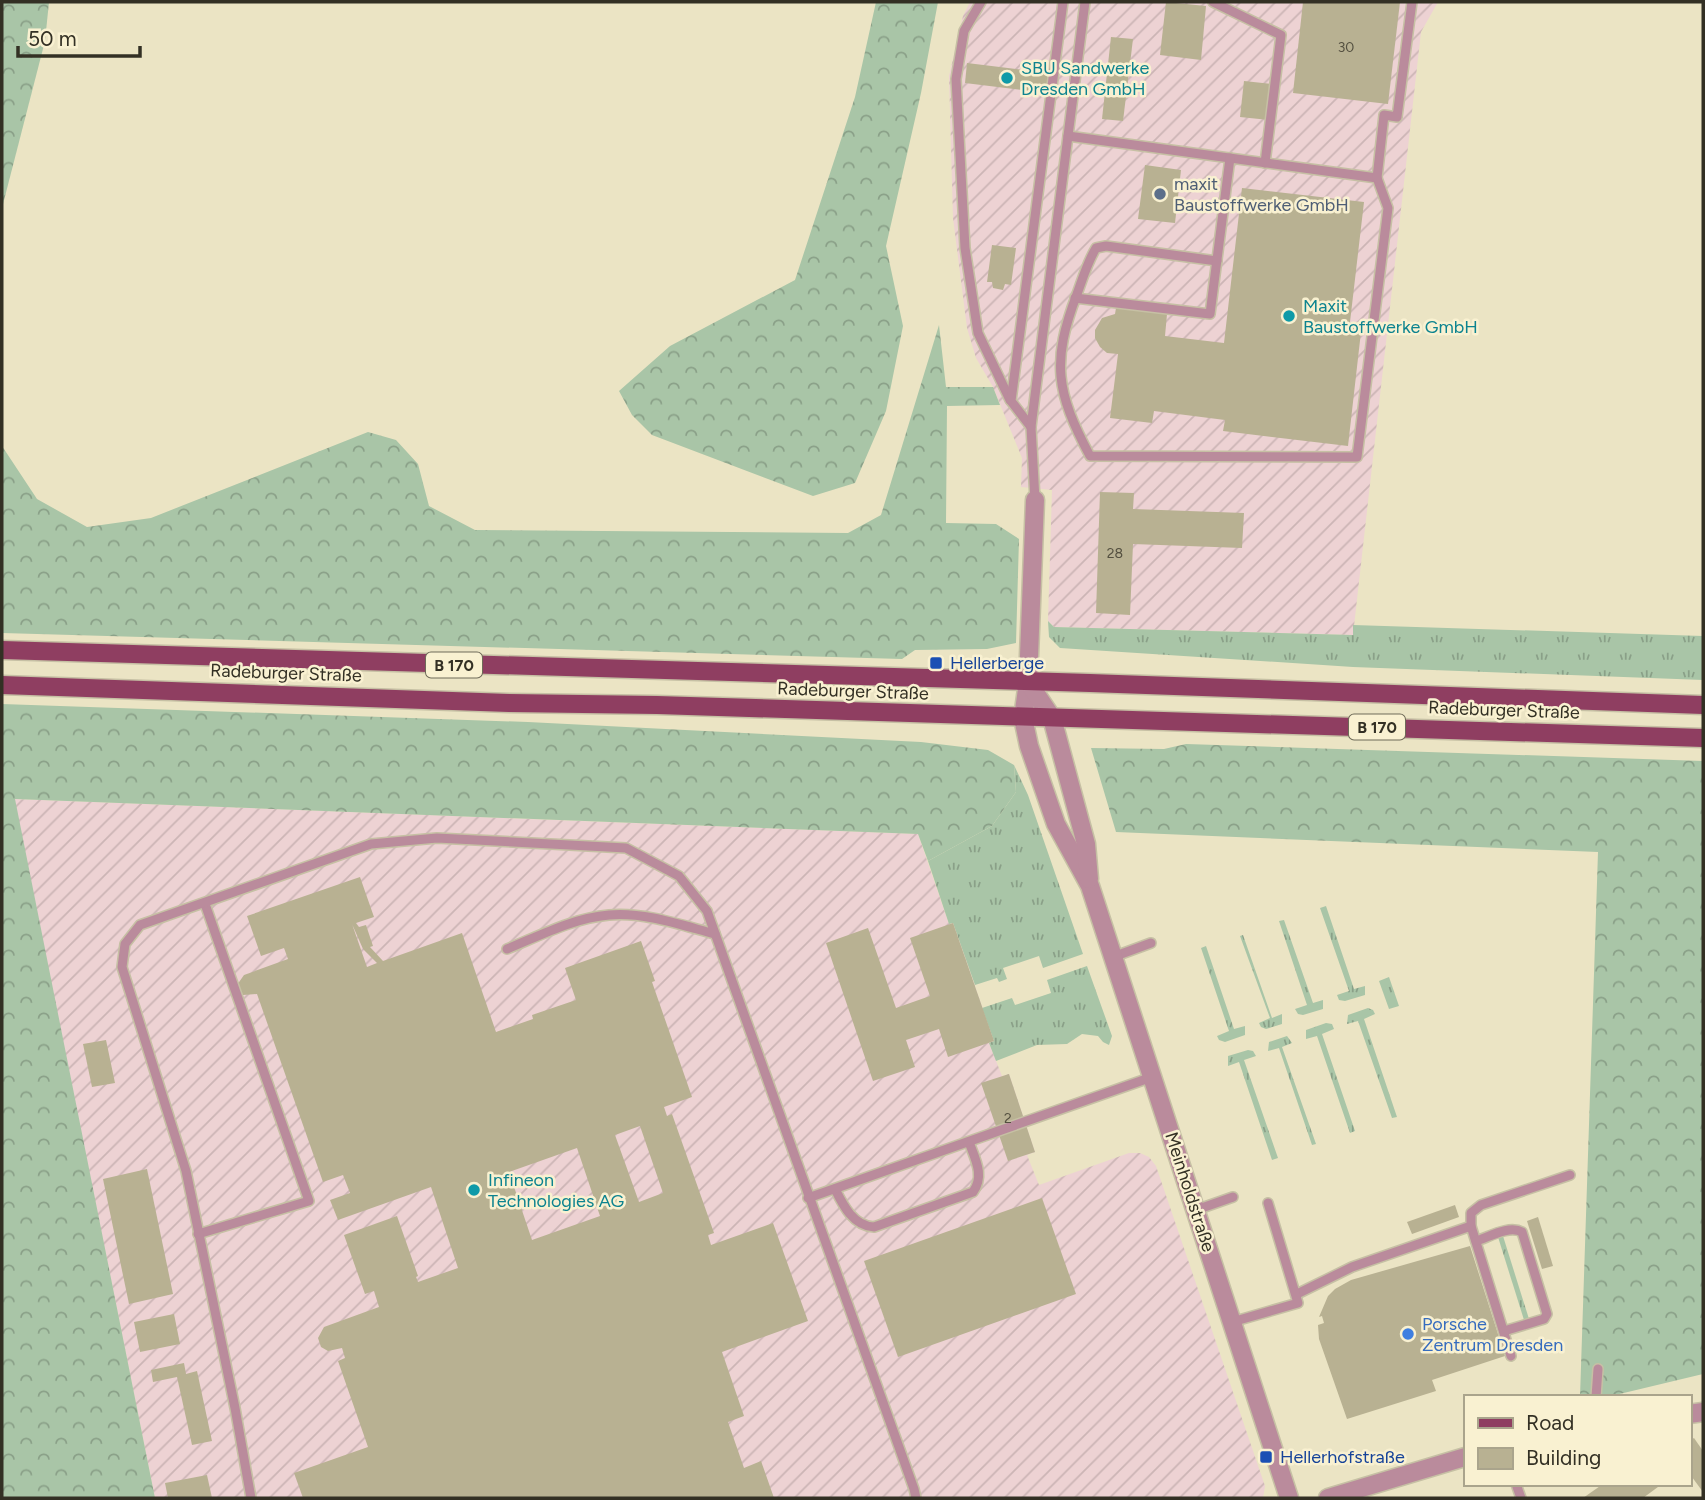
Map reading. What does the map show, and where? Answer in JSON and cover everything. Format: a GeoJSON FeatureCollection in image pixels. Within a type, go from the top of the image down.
{"type":"FeatureCollection","features":[{"type":"Feature","properties":{"kind":"main road","name":"Radeburger Straße"},"geometry":{"type":"LineString","coordinates":[[2,650],[1703,705]]}},
{"type":"Feature","properties":{"kind":"main road","name":"Radeburger Straße"},"geometry":{"type":"LineString","coordinates":[[2,685],[1703,738]]}},
{"type":"Feature","properties":{"kind":"street"},"geometry":{"type":"LineString","coordinates":[[1028,682],[1035,500]]}},
{"type":"Feature","properties":{"kind":"street","name":"Meinholdstraße"},"geometry":{"type":"LineString","coordinates":[[1028,682],[1023,718],[1029,746],[1056,824],[1090,886],[1289,1498]]}},
{"type":"Feature","properties":{"kind":"street","name":"Meinholdstraße"},"geometry":{"type":"LineString","coordinates":[[1028,682],[1052,718],[1086,844],[1090,886]]}},
{"type":"Feature","properties":{"kind":"street"},"geometry":{"type":"LineString","coordinates":[[1328,1498],[1464,1457]]}},
{"type":"Feature","properties":{"kind":"lane"},"geometry":{"type":"LineString","coordinates":[[981,2],[964,31],[956,79],[965,248],[978,334],[1011,401],[1031,427]]}},
{"type":"Feature","properties":{"kind":"lane"},"geometry":{"type":"LineString","coordinates":[[1011,401],[1063,2]]}},
{"type":"Feature","properties":{"kind":"lane"},"geometry":{"type":"LineString","coordinates":[[1035,500],[1031,427],[1085,2]]}},
{"type":"Feature","properties":{"kind":"lane"},"geometry":{"type":"LineString","coordinates":[[1213,2],[1281,34],[1265,163]]}},
{"type":"Feature","properties":{"kind":"lane"},"geometry":{"type":"LineString","coordinates":[[1217,261],[1106,246],[1096,248],[1088,261],[1059,352],[1061,387],[1073,425],[1090,456],[1357,457],[1388,208],[1377,178],[1384,115],[1398,117],[1412,2]]}},
{"type":"Feature","properties":{"kind":"lane"},"geometry":{"type":"LineString","coordinates":[[1068,136],[1377,178]]}},
{"type":"Feature","properties":{"kind":"lane"},"geometry":{"type":"LineString","coordinates":[[1075,298],[1210,314],[1230,158]]}},
{"type":"Feature","properties":{"kind":"lane"},"geometry":{"type":"LineString","coordinates":[[251,1498],[186,1171],[122,967],[125,944],[140,925],[371,845],[437,838],[626,848],[679,876],[707,911],[916,1498]]}},
{"type":"Feature","properties":{"kind":"lane"},"geometry":{"type":"LineString","coordinates":[[198,1234],[309,1200],[205,904]]}},
{"type":"Feature","properties":{"kind":"lane"},"geometry":{"type":"LineString","coordinates":[[506,949],[573,922],[610,915],[658,919],[715,934]]}},
{"type":"Feature","properties":{"kind":"lane"},"geometry":{"type":"LineString","coordinates":[[1113,957],[1151,943]]}},
{"type":"Feature","properties":{"kind":"lane"},"geometry":{"type":"LineString","coordinates":[[808,1198],[1152,1077]]}},
{"type":"Feature","properties":{"kind":"lane"},"geometry":{"type":"LineString","coordinates":[[835,1189],[845,1209],[868,1227],[908,1216],[973,1192],[979,1185],[980,1174],[969,1142]]}},
{"type":"Feature","properties":{"kind":"lane"},"geometry":{"type":"LineString","coordinates":[[1511,1356],[1471,1226],[1471,1213],[1481,1205],[1570,1175]]}},
{"type":"Feature","properties":{"kind":"lane"},"geometry":{"type":"LineString","coordinates":[[1196,1210],[1233,1197]]}},
{"type":"Feature","properties":{"kind":"lane"},"geometry":{"type":"LineString","coordinates":[[1232,1322],[1298,1303],[1268,1203]]}},
{"type":"Feature","properties":{"kind":"lane"},"geometry":{"type":"LineString","coordinates":[[1297,1294],[1352,1266],[1471,1226]]}},
{"type":"Feature","properties":{"kind":"lane"},"geometry":{"type":"LineString","coordinates":[[1476,1241],[1510,1230],[1517,1229],[1522,1233],[1547,1314],[1544,1319],[1504,1331]]}},
{"type":"Feature","properties":{"kind":"lane"},"geometry":{"type":"LineString","coordinates":[[1596,1395],[1598,1369]]}},
{"type":"Feature","properties":{"kind":"shaded area"},"geometry":{"type":"Polygon","coordinates":[[[970,2],[1438,2],[1421,32],[1353,635],[1054,627],[1048,621],[1052,490],[1021,487],[1022,458],[993,387],[976,358],[967,328],[953,218],[949,76],[963,16],[970,2]]]}},
{"type":"Feature","properties":{"kind":"shaded area"},"geometry":{"type":"Polygon","coordinates":[[[14,799],[918,834],[949,924],[953,923],[994,1041],[989,1043],[1002,1076],[1009,1074],[1035,1152],[1027,1155],[1039,1185],[1129,1153],[1140,1153],[1149,1157],[1156,1166],[1265,1486],[1263,1498],[155,1498],[14,799]]]}},
{"type":"Feature","properties":{"kind":"green space"},"geometry":{"type":"Polygon","coordinates":[[[2,2],[49,2],[45,41],[2,208],[2,2]]]}},
{"type":"Feature","properties":{"kind":"green space"},"geometry":{"type":"Polygon","coordinates":[[[876,2],[938,2],[921,93],[886,246],[903,326],[886,411],[855,483],[813,496],[652,435],[632,415],[619,391],[670,346],[795,280],[855,97],[876,2]]]}},
{"type":"Feature","properties":{"kind":"green space"},"geometry":{"type":"Polygon","coordinates":[[[939,325],[946,387],[993,387],[1000,405],[947,406],[946,523],[996,524],[1019,539],[1016,643],[987,649],[915,650],[902,659],[2,633],[2,446],[37,499],[87,527],[151,518],[368,432],[396,440],[418,464],[429,506],[475,530],[848,533],[881,515],[939,325]]]}},
{"type":"Feature","properties":{"kind":"green space"},"geometry":{"type":"Polygon","coordinates":[[[1048,621],[1054,627],[1353,635],[1353,625],[1703,636],[1703,680],[1353,667],[1060,648],[1049,637],[1048,621]]]}},
{"type":"Feature","properties":{"kind":"green space"},"geometry":{"type":"Polygon","coordinates":[[[2,704],[528,722],[921,742],[988,750],[1014,765],[1016,792],[992,826],[928,861],[918,834],[15,799],[155,1498],[2,1498],[2,704]]]}},
{"type":"Feature","properties":{"kind":"green space"},"geometry":{"type":"Polygon","coordinates":[[[1186,744],[1703,761],[1703,1374],[1615,1395],[1580,1395],[1598,852],[1116,832],[1091,748],[1164,749],[1186,744]]]}},
{"type":"Feature","properties":{"kind":"green space"},"geometry":{"type":"Polygon","coordinates":[[[1014,765],[1028,795],[1083,954],[1043,968],[1039,956],[1003,968],[1007,979],[999,982],[997,978],[975,985],[953,923],[949,924],[928,861],[992,826],[1016,792],[1014,765]]]}},
{"type":"Feature","properties":{"kind":"green space"},"geometry":{"type":"Polygon","coordinates":[[[1326,906],[1354,989],[1365,986],[1365,995],[1345,1001],[1339,1000],[1337,995],[1349,991],[1320,908],[1326,906]]]}},
{"type":"Feature","properties":{"kind":"green space"},"geometry":{"type":"Polygon","coordinates":[[[1284,920],[1313,1003],[1323,1000],[1323,1009],[1303,1015],[1298,1014],[1295,1009],[1307,1005],[1279,921],[1284,920]]]}},
{"type":"Feature","properties":{"kind":"green space"},"geometry":{"type":"Polygon","coordinates":[[[1243,935],[1272,1018],[1282,1014],[1282,1024],[1266,1029],[1259,1023],[1270,1018],[1240,936],[1243,935]]]}},
{"type":"Feature","properties":{"kind":"green space"},"geometry":{"type":"Polygon","coordinates":[[[1206,946],[1234,1029],[1245,1026],[1245,1035],[1225,1042],[1217,1036],[1229,1031],[1201,948],[1206,946]]]}},
{"type":"Feature","properties":{"kind":"green space"},"geometry":{"type":"Polygon","coordinates":[[[1087,966],[1112,1036],[1109,1045],[1098,1036],[1082,1034],[1067,1044],[1037,1045],[996,1061],[989,1043],[994,1041],[982,1008],[1012,998],[1015,1005],[1051,993],[1047,980],[1087,966]]]}},
{"type":"Feature","properties":{"kind":"green space"},"geometry":{"type":"Polygon","coordinates":[[[1389,977],[1399,1006],[1389,1009],[1379,981],[1389,977]]]}},
{"type":"Feature","properties":{"kind":"green space"},"geometry":{"type":"Polygon","coordinates":[[[1368,1008],[1375,1014],[1364,1019],[1397,1117],[1392,1118],[1358,1021],[1347,1024],[1348,1015],[1368,1008]]]}},
{"type":"Feature","properties":{"kind":"green space"},"geometry":{"type":"Polygon","coordinates":[[[1326,1023],[1332,1024],[1334,1029],[1322,1034],[1355,1131],[1350,1133],[1317,1036],[1306,1039],[1306,1030],[1326,1023]]]}},
{"type":"Feature","properties":{"kind":"green space"},"geometry":{"type":"Polygon","coordinates":[[[1287,1036],[1292,1043],[1282,1047],[1316,1144],[1312,1145],[1279,1048],[1268,1051],[1269,1042],[1287,1036]]]}},
{"type":"Feature","properties":{"kind":"green space"},"geometry":{"type":"Polygon","coordinates":[[[1253,1051],[1256,1056],[1244,1060],[1278,1158],[1272,1160],[1239,1062],[1228,1066],[1228,1056],[1253,1051]]]}},
{"type":"Feature","properties":{"kind":"green space"},"geometry":{"type":"Polygon","coordinates":[[[1503,1236],[1529,1319],[1524,1320],[1498,1237],[1503,1236]]]}},
{"type":"Feature","properties":{"kind":"building"},"geometry":{"type":"Polygon","coordinates":[[[1166,2],[1206,6],[1201,60],[1160,55],[1166,2]]]}},
{"type":"Feature","properties":{"kind":"building"},"geometry":{"type":"Polygon","coordinates":[[[1303,2],[1400,2],[1388,104],[1293,93],[1303,2]]]}},
{"type":"Feature","properties":{"kind":"building"},"geometry":{"type":"Polygon","coordinates":[[[1111,37],[1133,39],[1123,121],[1102,119],[1111,37]]]}},
{"type":"Feature","properties":{"kind":"building","name":"SBU Sandwerke Dresden GmbH"},"geometry":{"type":"Polygon","coordinates":[[[967,63],[1050,73],[1048,93],[965,83],[967,63]]]}},
{"type":"Feature","properties":{"kind":"building"},"geometry":{"type":"Polygon","coordinates":[[[1244,81],[1273,84],[1269,120],[1240,117],[1244,81]]]}},
{"type":"Feature","properties":{"kind":"building","name":"maxit Baustoffwerke GmbH"},"geometry":{"type":"Polygon","coordinates":[[[1145,165],[1181,170],[1175,223],[1138,219],[1145,165]]]}},
{"type":"Feature","properties":{"kind":"building","name":"Maxit Baustoffwerke GmbH"},"geometry":{"type":"Polygon","coordinates":[[[1242,188],[1364,202],[1350,322],[1362,323],[1348,446],[1223,431],[1225,420],[1154,411],[1152,423],[1110,418],[1118,354],[1107,353],[1100,347],[1095,338],[1095,330],[1102,318],[1115,314],[1116,308],[1167,314],[1165,336],[1224,343],[1242,188]]]}},
{"type":"Feature","properties":{"kind":"building"},"geometry":{"type":"Polygon","coordinates":[[[992,245],[1016,248],[1011,285],[1005,284],[1003,290],[993,288],[992,282],[987,282],[992,245]]]}},
{"type":"Feature","properties":{"kind":"building"},"geometry":{"type":"Polygon","coordinates":[[[1100,492],[1134,493],[1133,509],[1244,513],[1242,548],[1133,544],[1130,615],[1096,613],[1100,492]]]}},
{"type":"Feature","properties":{"kind":"building","name":"Infineon Technologies AG"},"geometry":{"type":"Polygon","coordinates":[[[360,877],[374,917],[356,923],[359,927],[366,925],[373,946],[370,947],[383,961],[462,933],[496,1032],[533,1019],[532,1015],[576,1000],[565,968],[641,941],[655,981],[652,982],[692,1097],[664,1107],[667,1116],[672,1114],[714,1233],[708,1235],[711,1245],[773,1223],[808,1321],[722,1352],[744,1416],[728,1422],[744,1468],[761,1461],[774,1498],[303,1498],[294,1473],[368,1447],[338,1361],[345,1358],[342,1348],[328,1351],[321,1347],[318,1338],[324,1327],[379,1307],[374,1291],[365,1294],[344,1235],[397,1216],[418,1282],[458,1268],[431,1187],[338,1220],[330,1200],[350,1193],[343,1175],[323,1182],[257,994],[243,995],[237,985],[244,975],[288,959],[284,948],[261,956],[247,916],[360,877]],[[352,924],[367,967],[377,963],[363,949],[352,924]],[[640,1126],[615,1135],[639,1202],[663,1193],[640,1126]],[[577,1148],[509,1172],[532,1240],[600,1216],[577,1148]]]}},
{"type":"Feature","properties":{"kind":"building"},"geometry":{"type":"Polygon","coordinates":[[[953,923],[994,1041],[948,1057],[939,1029],[906,1040],[915,1067],[873,1081],[826,943],[868,928],[896,1008],[930,996],[910,938],[953,923]]]}},
{"type":"Feature","properties":{"kind":"building"},"geometry":{"type":"Polygon","coordinates":[[[106,1040],[115,1083],[92,1087],[83,1044],[106,1040]]]}},
{"type":"Feature","properties":{"kind":"building"},"geometry":{"type":"Polygon","coordinates":[[[1009,1074],[1035,1152],[1008,1161],[981,1083],[1009,1074]]]}},
{"type":"Feature","properties":{"kind":"building"},"geometry":{"type":"Polygon","coordinates":[[[147,1169],[173,1294],[129,1304],[103,1179],[147,1169]]]}},
{"type":"Feature","properties":{"kind":"building"},"geometry":{"type":"Polygon","coordinates":[[[1042,1198],[1076,1294],[898,1357],[864,1261],[1042,1198]]]}},
{"type":"Feature","properties":{"kind":"building"},"geometry":{"type":"Polygon","coordinates":[[[1455,1205],[1459,1217],[1412,1234],[1407,1222],[1455,1205]]]}},
{"type":"Feature","properties":{"kind":"building"},"geometry":{"type":"Polygon","coordinates":[[[1538,1217],[1553,1266],[1542,1269],[1527,1221],[1538,1217]]]}},
{"type":"Feature","properties":{"kind":"building","name":"Porsche Zentrum Dresden"},"geometry":{"type":"Polygon","coordinates":[[[1470,1246],[1505,1356],[1432,1380],[1436,1391],[1347,1419],[1319,1339],[1318,1325],[1324,1323],[1322,1316],[1319,1317],[1328,1296],[1351,1280],[1470,1246]]]}},
{"type":"Feature","properties":{"kind":"building"},"geometry":{"type":"Polygon","coordinates":[[[174,1314],[180,1344],[140,1352],[134,1322],[174,1314]]]}},
{"type":"Feature","properties":{"kind":"building"},"geometry":{"type":"Polygon","coordinates":[[[184,1363],[186,1374],[197,1371],[212,1441],[192,1445],[177,1377],[153,1382],[151,1370],[184,1363]]]}},
{"type":"Feature","properties":{"kind":"building"},"geometry":{"type":"Polygon","coordinates":[[[1694,1438],[1703,1451],[1703,1492],[1691,1476],[1691,1440],[1694,1438]]]}},
{"type":"Feature","properties":{"kind":"building"},"geometry":{"type":"Polygon","coordinates":[[[207,1475],[212,1498],[168,1498],[165,1483],[207,1475]]]}},
{"type":"Feature","properties":{"kind":"building"},"geometry":{"type":"Polygon","coordinates":[[[1600,1486],[1659,1486],[1643,1498],[1583,1498],[1600,1486]]]}},
{"type":"Feature","properties":{"kind":"place","name":"SBU Sandwerke Dresden GmbH"},"geometry":{"type":"Point","coordinates":[1007,78]}},
{"type":"Feature","properties":{"kind":"place","name":"maxit Baustoffwerke GmbH"},"geometry":{"type":"Point","coordinates":[1160,194]}},
{"type":"Feature","properties":{"kind":"place","name":"Maxit Baustoffwerke GmbH"},"geometry":{"type":"Point","coordinates":[1289,316]}},
{"type":"Feature","properties":{"kind":"place","name":"Hellerberge"},"geometry":{"type":"Point","coordinates":[936,663]}},
{"type":"Feature","properties":{"kind":"place","name":"Infineon Technologies AG"},"geometry":{"type":"Point","coordinates":[474,1190]}},
{"type":"Feature","properties":{"kind":"place","name":"Porsche Zentrum Dresden"},"geometry":{"type":"Point","coordinates":[1408,1334]}},
{"type":"Feature","properties":{"kind":"place","name":"Hellerhofstraße"},"geometry":{"type":"Point","coordinates":[1266,1457]}}]}
